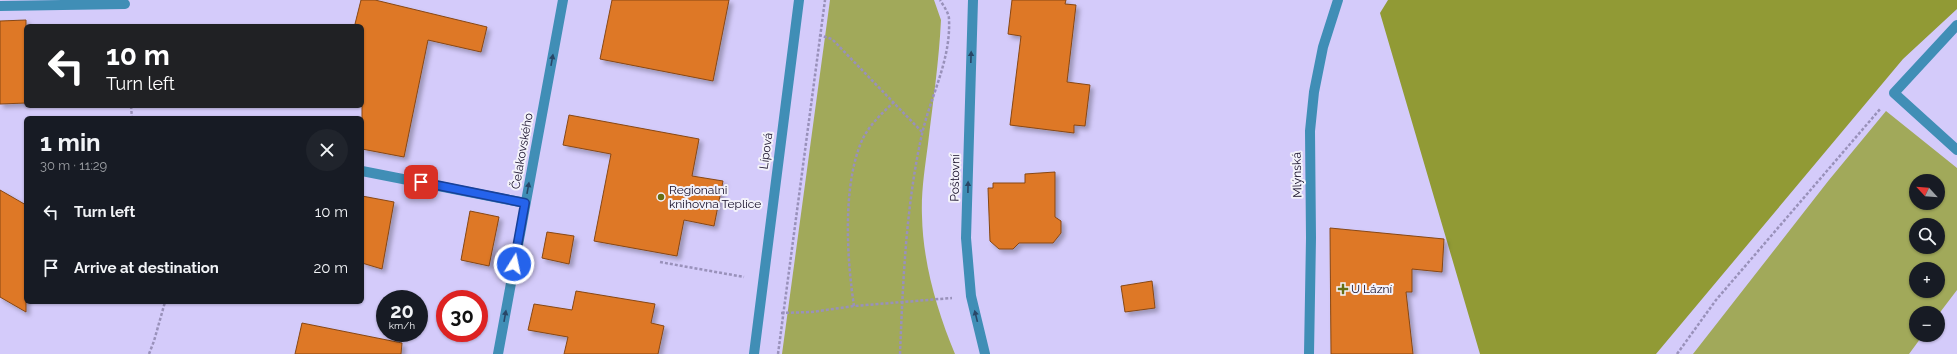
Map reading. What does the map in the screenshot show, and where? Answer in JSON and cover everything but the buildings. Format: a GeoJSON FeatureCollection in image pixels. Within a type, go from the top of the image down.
{"type":"FeatureCollection","features":[{"type":"Feature","properties":{"kind":"street","name":"Čelakovského"},"geometry":{"type":"LineString","coordinates":[[498,354],[563,0]]}},
{"type":"Feature","properties":{"kind":"street","name":"Lípová"},"geometry":{"type":"LineString","coordinates":[[754,354],[762,280],[800,0]]}},
{"type":"Feature","properties":{"kind":"street","name":"Poštovní"},"geometry":{"type":"LineString","coordinates":[[973,0],[966,238],[971,296],[985,354]]}},
{"type":"Feature","properties":{"kind":"street","name":"Mlýnská"},"geometry":{"type":"LineString","coordinates":[[1309,354],[1311,238],[1310,130],[1323,47],[1338,0]]}},
{"type":"Feature","properties":{"kind":"street"},"geometry":{"type":"LineString","coordinates":[[0,6],[125,4]]}},
{"type":"Feature","properties":{"kind":"street"},"geometry":{"type":"LineString","coordinates":[[1957,25],[1894,93],[1957,150]]}},
{"type":"Feature","properties":{"kind":"street"},"geometry":{"type":"LineString","coordinates":[[364,171],[525,203]]}},
{"type":"Feature","properties":{"kind":"path"},"geometry":{"type":"LineString","coordinates":[[778,354],[825,0]]}},
{"type":"Feature","properties":{"kind":"path"},"geometry":{"type":"LineString","coordinates":[[900,354],[902,303],[911,200],[922,132],[945,62],[950,17],[940,0]]}},
{"type":"Feature","properties":{"kind":"path"},"geometry":{"type":"LineString","coordinates":[[796,28],[832,39],[922,132]]}},
{"type":"Feature","properties":{"kind":"path"},"geometry":{"type":"LineString","coordinates":[[1677,354],[1716,300],[1894,93]]}},
{"type":"Feature","properties":{"kind":"path"},"geometry":{"type":"LineString","coordinates":[[854,306],[848,233],[850,189],[859,147],[875,120],[894,102]]}},
{"type":"Feature","properties":{"kind":"path"},"geometry":{"type":"LineString","coordinates":[[660,262],[762,280]]}},
{"type":"Feature","properties":{"kind":"path"},"geometry":{"type":"LineString","coordinates":[[759,314],[812,312],[854,306],[971,296]]}},
{"type":"Feature","properties":{"kind":"path"},"geometry":{"type":"LineString","coordinates":[[149,354],[164,304]]}},
{"type":"Feature","properties":{"kind":"green space"},"geometry":{"type":"Polygon","coordinates":[[[830,0],[934,0],[941,20],[923,189],[923,234],[932,286],[942,321],[955,354],[782,354],[830,0]]]}},
{"type":"Feature","properties":{"kind":"green space"},"geometry":{"type":"Polygon","coordinates":[[[1388,0],[1957,0],[1957,9],[1903,59],[1656,354],[1480,354],[1380,13],[1388,0]]]}},
{"type":"Feature","properties":{"kind":"green space"},"geometry":{"type":"Polygon","coordinates":[[[1886,111],[1957,168],[1957,290],[1945,306],[1909,306],[1909,342],[1918,342],[1909,354],[1693,354],[1829,180],[1886,111]]]}},
{"type":"Feature","properties":{"kind":"place","name":"Regionalni knihovna Teplice"},"geometry":{"type":"Point","coordinates":[661,197]}},
{"type":"Feature","properties":{"kind":"place","name":"U Lázní"},"geometry":{"type":"Point","coordinates":[1343,289]}},
{"type":"Feature","properties":{"kind":"route"},"geometry":{"type":"LineString","coordinates":[[421,182],[525,203],[514,264]]}}]}
